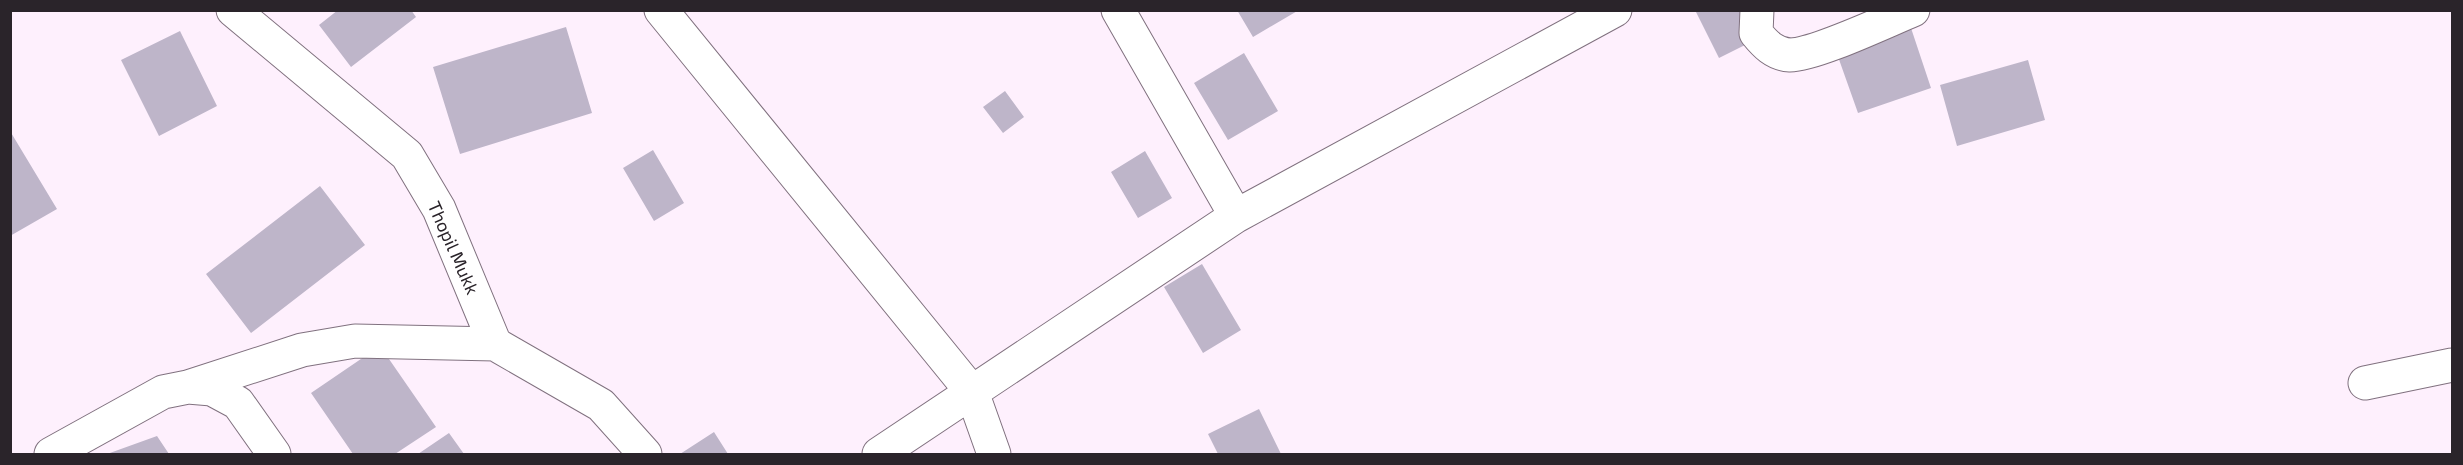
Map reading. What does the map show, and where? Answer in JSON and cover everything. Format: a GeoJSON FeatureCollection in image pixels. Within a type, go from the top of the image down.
{"type":"FeatureCollection","features":[{"type":"Feature","properties":{"kind":"street","name":"Thopil Mukk"},"geometry":{"type":"LineString","coordinates":[[233,10],[407,155],[439,209],[495,344]]}},
{"type":"Feature","properties":{"kind":"street"},"geometry":{"type":"LineString","coordinates":[[662,10],[972,392],[994,454]]}},
{"type":"Feature","properties":{"kind":"street"},"geometry":{"type":"LineString","coordinates":[[1118,10],[1236,216]]}},
{"type":"Feature","properties":{"kind":"street"},"geometry":{"type":"LineString","coordinates":[[879,454],[1236,216],[1615,10]]}},
{"type":"Feature","properties":{"kind":"street"},"geometry":{"type":"LineString","coordinates":[[1757,10],[1756,33],[1767,48],[1788,55],[1808,52],[1913,10]]}},
{"type":"Feature","properties":{"kind":"street"},"geometry":{"type":"LineString","coordinates":[[51,454],[163,392],[188,387],[302,350],[355,341],[495,344],[601,405],[645,454]]}},
{"type":"Feature","properties":{"kind":"street"},"geometry":{"type":"LineString","coordinates":[[2365,383],[2452,364]]}},
{"type":"Feature","properties":{"kind":"street"},"geometry":{"type":"LineString","coordinates":[[188,387],[212,389],[238,403],[274,454]]}},
{"type":"Feature","properties":{"kind":"building"},"geometry":{"type":"Polygon","coordinates":[[[338,10],[411,10],[416,17],[351,67],[319,25],[338,10]]]}},
{"type":"Feature","properties":{"kind":"building"},"geometry":{"type":"Polygon","coordinates":[[[1237,10],[1299,10],[1253,37],[1237,10]]]}},
{"type":"Feature","properties":{"kind":"building"},"geometry":{"type":"Polygon","coordinates":[[[1699,10],[1763,10],[1773,31],[1719,58],[1696,12],[1699,10]]]}},
{"type":"Feature","properties":{"kind":"building"},"geometry":{"type":"Polygon","coordinates":[[[1910,25],[1931,88],[1858,113],[1836,51],[1910,25]]]}},
{"type":"Feature","properties":{"kind":"building"},"geometry":{"type":"Polygon","coordinates":[[[566,27],[592,113],[460,154],[433,67],[566,27]]]}},
{"type":"Feature","properties":{"kind":"building"},"geometry":{"type":"Polygon","coordinates":[[[180,31],[217,106],[159,136],[121,60],[180,31]]]}},
{"type":"Feature","properties":{"kind":"building"},"geometry":{"type":"Polygon","coordinates":[[[1244,53],[1278,111],[1228,140],[1194,83],[1244,53]]]}},
{"type":"Feature","properties":{"kind":"building"},"geometry":{"type":"Polygon","coordinates":[[[2028,60],[2045,120],[1957,146],[1940,85],[2028,60]]]}},
{"type":"Feature","properties":{"kind":"building"},"geometry":{"type":"Polygon","coordinates":[[[1005,91],[1024,117],[1003,133],[983,107],[1005,91]]]}},
{"type":"Feature","properties":{"kind":"building"},"geometry":{"type":"Polygon","coordinates":[[[10,131],[57,209],[10,236],[10,131]]]}},
{"type":"Feature","properties":{"kind":"building"},"geometry":{"type":"Polygon","coordinates":[[[653,150],[684,203],[654,221],[623,168],[653,150]]]}},
{"type":"Feature","properties":{"kind":"building"},"geometry":{"type":"Polygon","coordinates":[[[1145,151],[1172,198],[1138,218],[1111,172],[1145,151]]]}},
{"type":"Feature","properties":{"kind":"building"},"geometry":{"type":"Polygon","coordinates":[[[320,186],[365,245],[251,333],[206,274],[320,186]]]}},
{"type":"Feature","properties":{"kind":"building"},"geometry":{"type":"Polygon","coordinates":[[[1202,264],[1241,330],[1203,353],[1164,287],[1202,264]]]}},
{"type":"Feature","properties":{"kind":"building"},"geometry":{"type":"Polygon","coordinates":[[[380,346],[436,427],[395,454],[353,454],[311,393],[380,346]]]}},
{"type":"Feature","properties":{"kind":"building"},"geometry":{"type":"Polygon","coordinates":[[[1259,409],[1281,454],[1218,454],[1208,434],[1259,409]]]}},
{"type":"Feature","properties":{"kind":"building"},"geometry":{"type":"Polygon","coordinates":[[[714,432],[728,454],[680,454],[714,432]]]}},
{"type":"Feature","properties":{"kind":"building"},"geometry":{"type":"Polygon","coordinates":[[[449,433],[464,454],[418,454],[449,433]]]}},
{"type":"Feature","properties":{"kind":"building"},"geometry":{"type":"Polygon","coordinates":[[[157,436],[169,454],[107,454],[157,436]]]}}]}
